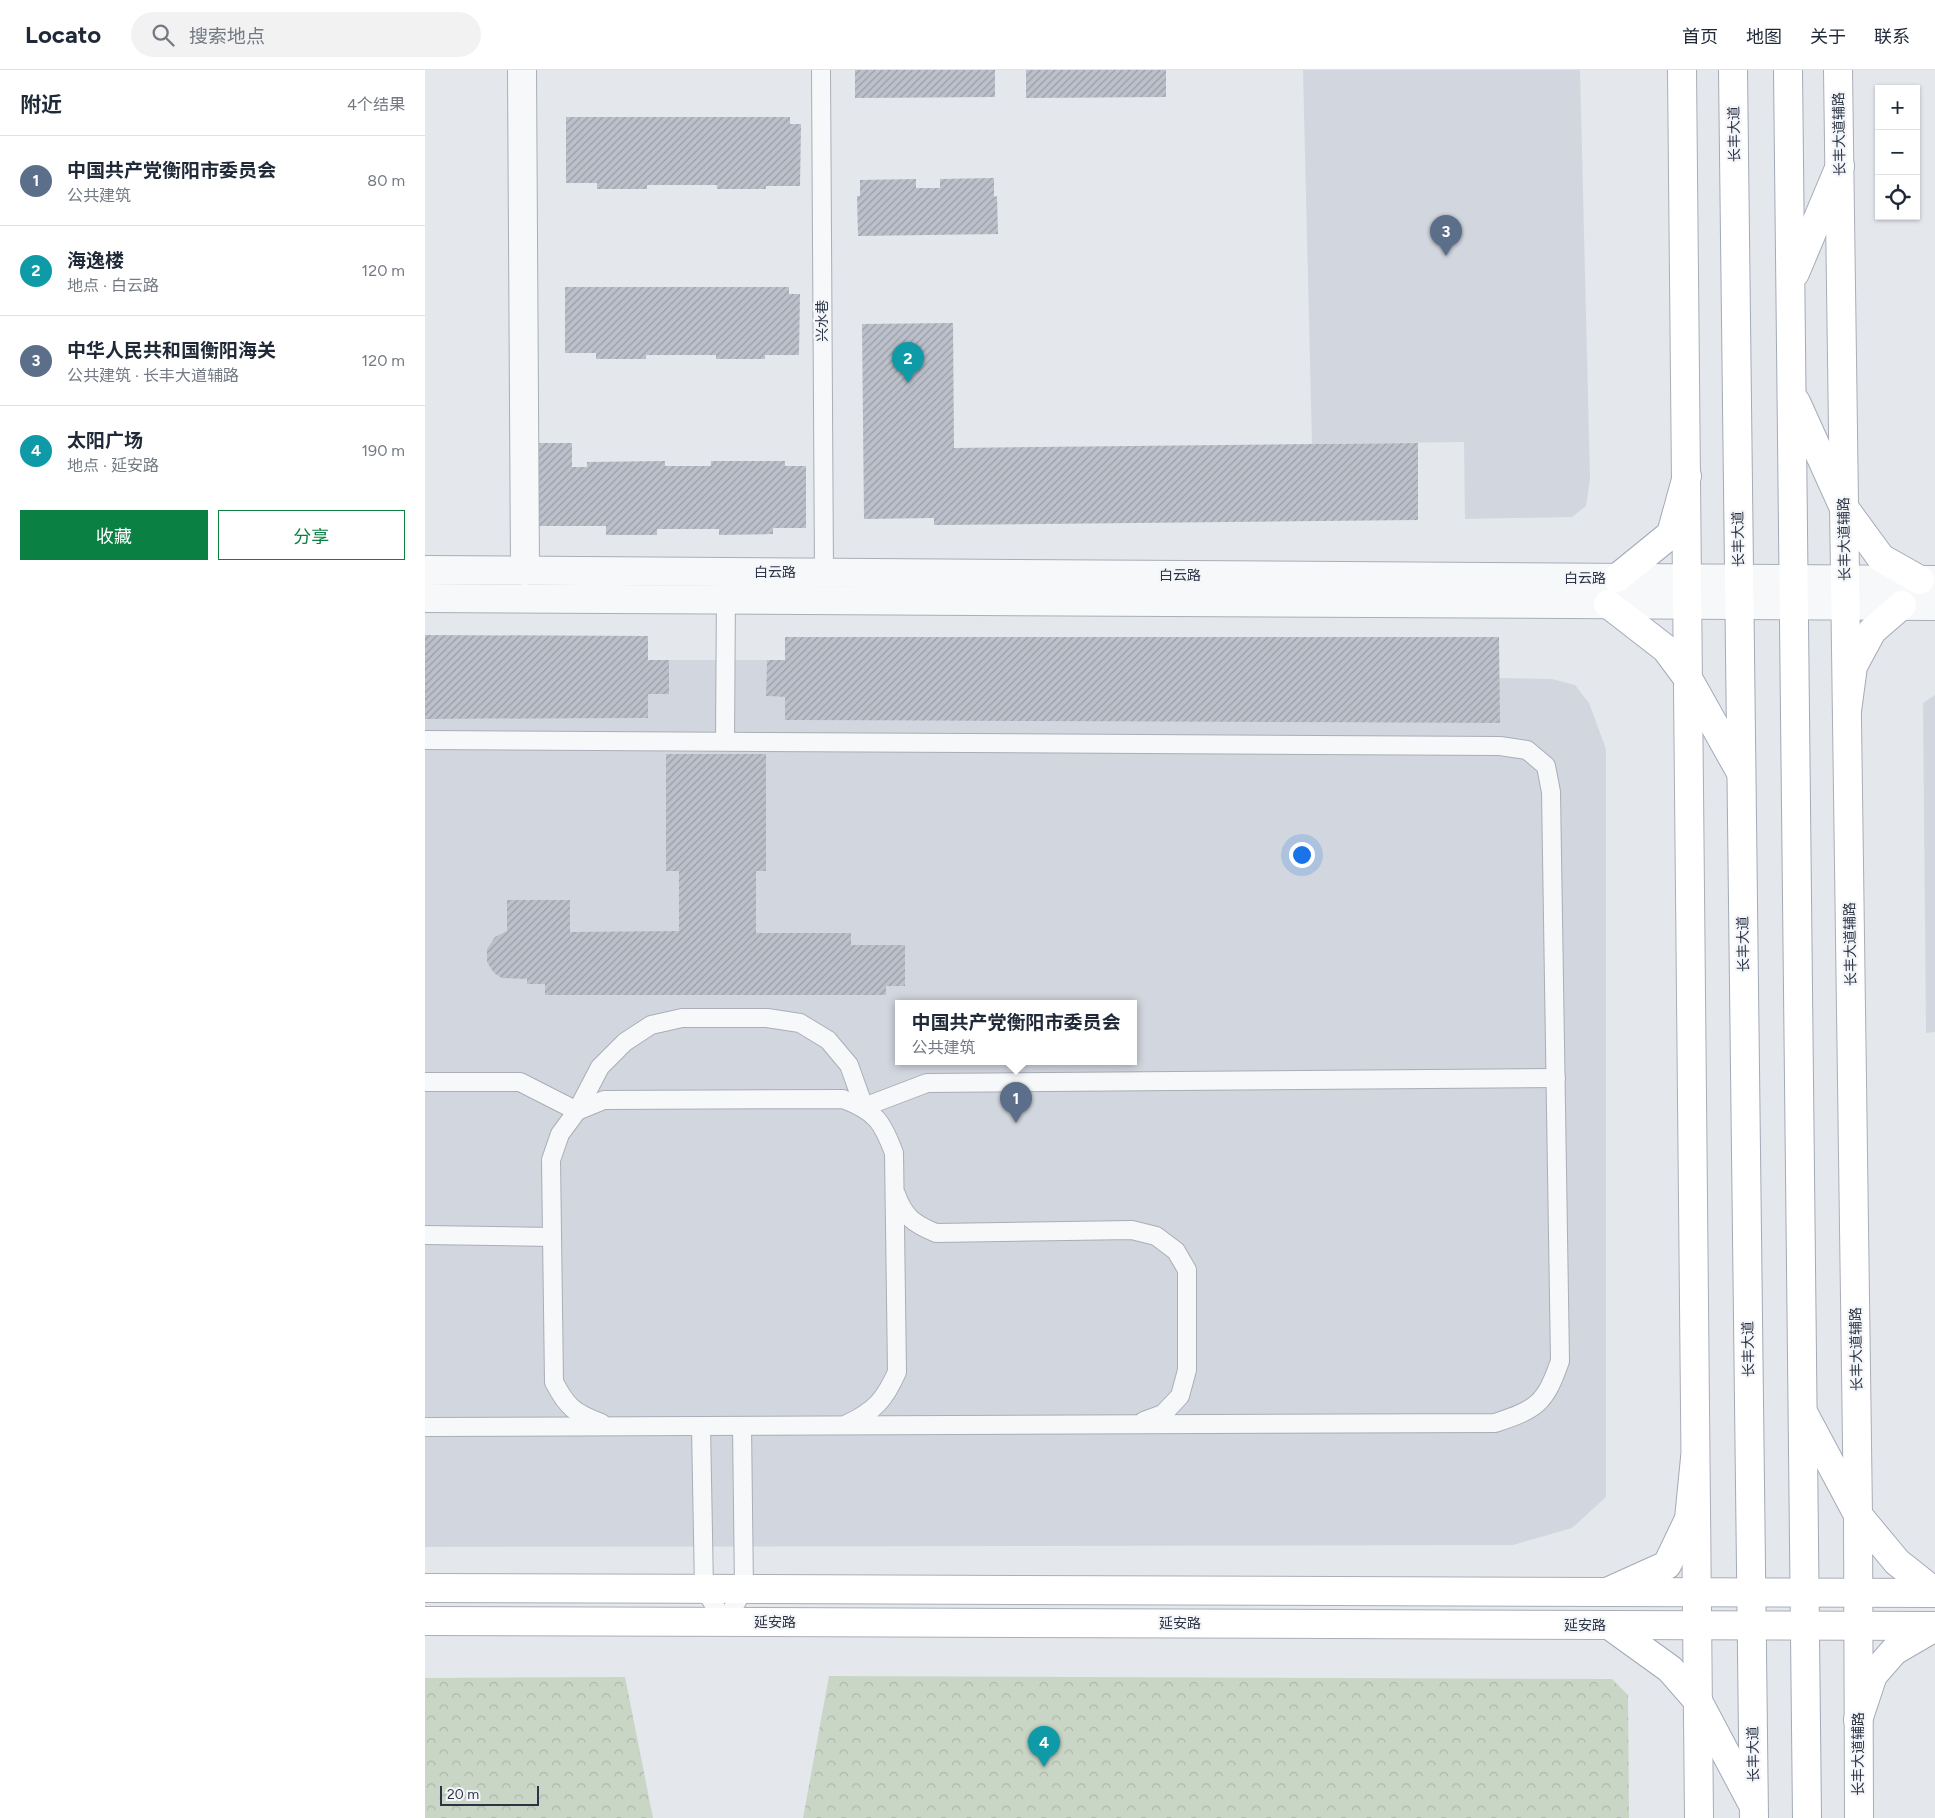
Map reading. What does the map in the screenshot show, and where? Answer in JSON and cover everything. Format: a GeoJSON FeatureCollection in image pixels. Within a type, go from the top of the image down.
{"type":"FeatureCollection","features":[{"type":"Feature","properties":{"kind":"main road"},"geometry":{"type":"LineString","coordinates":[[1682,70],[1699,1818]]}},
{"type":"Feature","properties":{"kind":"main road","name":"长丰大道"},"geometry":{"type":"LineString","coordinates":[[1733,70],[1753,1812]]}},
{"type":"Feature","properties":{"kind":"main road"},"geometry":{"type":"LineString","coordinates":[[1788,70],[1807,1818]]}},
{"type":"Feature","properties":{"kind":"main road","name":"长丰大道辅路"},"geometry":{"type":"LineString","coordinates":[[1838,70],[1858,1515],[1859,1818]]}},
{"type":"Feature","properties":{"kind":"main road"},"geometry":{"type":"LineString","coordinates":[[1790,283],[1839,166]]}},
{"type":"Feature","properties":{"kind":"main road"},"geometry":{"type":"LineString","coordinates":[[1791,392],[1843,506],[1881,558],[1928,580]]}},
{"type":"Feature","properties":{"kind":"main road"},"geometry":{"type":"LineString","coordinates":[[1617,578],[1671,534],[1687,476]]}},
{"type":"Feature","properties":{"kind":"main road"},"geometry":{"type":"LineString","coordinates":[[1609,604],[1666,649],[1689,680],[1741,773]]}},
{"type":"Feature","properties":{"kind":"main road"},"geometry":{"type":"LineString","coordinates":[[1847,711],[1853,666],[1872,631],[1902,606]]}},
{"type":"Feature","properties":{"kind":"main road"},"geometry":{"type":"LineString","coordinates":[[1803,1412],[1858,1515],[1897,1562],[1935,1593]]}},
{"type":"Feature","properties":{"kind":"main road"},"geometry":{"type":"LineString","coordinates":[[1607,1592],[1667,1565],[1689,1518],[1695,1458]]}},
{"type":"Feature","properties":{"kind":"main road"},"geometry":{"type":"LineString","coordinates":[[425,1588],[1935,1593]]}},
{"type":"Feature","properties":{"kind":"main road","name":"延安路"},"geometry":{"type":"LineString","coordinates":[[425,1620],[1935,1627]]}},
{"type":"Feature","properties":{"kind":"main road"},"geometry":{"type":"LineString","coordinates":[[1609,1625],[1670,1669],[1697,1702],[1753,1812]]}},
{"type":"Feature","properties":{"kind":"main road"},"geometry":{"type":"LineString","coordinates":[[1858,1720],[1873,1675],[1894,1651],[1935,1627]]}},
{"type":"Feature","properties":{"kind":"street"},"geometry":{"type":"LineString","coordinates":[[522,70],[525,570]]}},
{"type":"Feature","properties":{"kind":"street","name":"白云路"},"geometry":{"type":"LineString","coordinates":[[425,570],[1617,578],[1688,592]]}},
{"type":"Feature","properties":{"kind":"street","name":"白云路"},"geometry":{"type":"LineString","coordinates":[[425,598],[1609,604],[1688,592],[1845,593],[1928,580]]}},
{"type":"Feature","properties":{"kind":"street","name":"白云路"},"geometry":{"type":"LineString","coordinates":[[1845,593],[1902,606],[1935,606]]}},
{"type":"Feature","properties":{"kind":"lane","name":"兴水巷"},"geometry":{"type":"LineString","coordinates":[[821,70],[824,573]]}},
{"type":"Feature","properties":{"kind":"lane"},"geometry":{"type":"LineString","coordinates":[[725,742],[726,572]]}},
{"type":"Feature","properties":{"kind":"lane"},"geometry":{"type":"LineString","coordinates":[[425,740],[1490,746],[1527,750],[1546,766],[1551,792],[1560,1361],[1550,1390],[1527,1413],[1495,1423],[425,1427]]}},
{"type":"Feature","properties":{"kind":"lane"},"geometry":{"type":"LineString","coordinates":[[610,1426],[584,1417],[565,1403],[554,1382],[551,1160],[560,1134],[577,1111],[600,1068],[625,1042],[651,1025],[682,1018],[767,1018],[800,1023],[828,1040],[849,1065],[864,1107]]}},
{"type":"Feature","properties":{"kind":"lane"},"geometry":{"type":"LineString","coordinates":[[864,1107],[927,1083],[1556,1078]]}},
{"type":"Feature","properties":{"kind":"lane"},"geometry":{"type":"LineString","coordinates":[[425,1082],[520,1082],[577,1111],[604,1100],[843,1099],[864,1107],[884,1126],[894,1153],[897,1372],[888,1393],[868,1414],[845,1426]]}},
{"type":"Feature","properties":{"kind":"lane"},"geometry":{"type":"LineString","coordinates":[[894,1189],[901,1208],[915,1225],[936,1234],[1132,1230],[1156,1236],[1176,1251],[1187,1270],[1187,1370],[1179,1396],[1163,1414],[1137,1424]]}},
{"type":"Feature","properties":{"kind":"lane"},"geometry":{"type":"LineString","coordinates":[[425,1235],[552,1237]]}},
{"type":"Feature","properties":{"kind":"lane"},"geometry":{"type":"LineString","coordinates":[[701,1426],[704,1589],[725,1622],[744,1590],[742,1426]]}},
{"type":"Feature","properties":{"kind":"shaded area"},"geometry":{"type":"Polygon","coordinates":[[[1303,70],[1580,70],[1590,479],[1586,506],[1572,517],[1465,519],[1464,442],[1312,444],[1303,70]]]}},
{"type":"Feature","properties":{"kind":"shaded area"},"geometry":{"type":"Polygon","coordinates":[[[669,660],[767,660],[766,696],[785,697],[785,720],[1499,723],[1499,678],[1552,679],[1575,685],[1589,703],[1606,749],[1606,1497],[1572,1528],[1513,1545],[425,1547],[425,719],[648,718],[648,694],[669,694],[669,660]]]}},
{"type":"Feature","properties":{"kind":"shaded area"},"geometry":{"type":"Polygon","coordinates":[[[1935,695],[1935,1032],[1926,1033],[1923,703],[1935,695]]]}},
{"type":"Feature","properties":{"kind":"green space"},"geometry":{"type":"Polygon","coordinates":[[[829,1676],[1612,1679],[1628,1695],[1629,1818],[803,1818],[829,1676]]]}},
{"type":"Feature","properties":{"kind":"green space"},"geometry":{"type":"Polygon","coordinates":[[[625,1677],[653,1818],[425,1818],[425,1678],[625,1677]]]}},
{"type":"Feature","properties":{"kind":"building"},"geometry":{"type":"Polygon","coordinates":[[[855,70],[995,70],[995,97],[855,98],[855,70]]]}},
{"type":"Feature","properties":{"kind":"building"},"geometry":{"type":"Polygon","coordinates":[[[1026,70],[1166,70],[1166,97],[1026,98],[1026,70]]]}},
{"type":"Feature","properties":{"kind":"building"},"geometry":{"type":"Polygon","coordinates":[[[566,117],[790,117],[790,124],[801,124],[800,186],[766,186],[766,189],[717,189],[717,185],[647,185],[647,189],[597,189],[597,183],[566,183],[566,117]]]}},
{"type":"Feature","properties":{"kind":"building"},"geometry":{"type":"Polygon","coordinates":[[[994,178],[994,197],[997,196],[998,234],[858,236],[857,196],[860,196],[860,180],[916,179],[916,188],[940,188],[940,179],[994,178]]]}},
{"type":"Feature","properties":{"kind":"building"},"geometry":{"type":"Polygon","coordinates":[[[565,287],[789,287],[789,294],[800,294],[799,355],[765,355],[765,359],[716,359],[716,355],[646,355],[646,359],[596,359],[596,353],[565,353],[565,287]]]}},
{"type":"Feature","properties":{"kind":"building"},"geometry":{"type":"Polygon","coordinates":[[[953,323],[954,448],[1418,443],[1418,520],[934,525],[934,518],[864,519],[862,324],[953,323]]]}},
{"type":"Feature","properties":{"kind":"building"},"geometry":{"type":"Polygon","coordinates":[[[539,443],[572,443],[572,467],[587,467],[587,462],[665,461],[665,466],[711,466],[711,461],[785,461],[785,466],[806,466],[806,528],[773,528],[773,534],[719,535],[719,529],[657,529],[657,535],[606,535],[606,526],[539,526],[539,443]]]}},
{"type":"Feature","properties":{"kind":"building"},"geometry":{"type":"Polygon","coordinates":[[[425,635],[648,636],[648,660],[669,660],[669,694],[648,694],[648,718],[425,719],[425,635]]]}},
{"type":"Feature","properties":{"kind":"building"},"geometry":{"type":"Polygon","coordinates":[[[785,637],[1499,637],[1500,723],[785,720],[785,697],[766,696],[767,660],[785,660],[785,637]]]}},
{"type":"Feature","properties":{"kind":"building"},"geometry":{"type":"Polygon","coordinates":[[[666,754],[766,754],[766,871],[756,871],[756,933],[851,933],[851,945],[905,945],[905,986],[886,986],[886,995],[545,995],[545,984],[527,984],[527,979],[502,978],[494,973],[487,962],[487,949],[495,937],[507,931],[507,900],[570,900],[570,932],[679,931],[679,871],[666,871],[666,754]]]}},
{"type":"Feature","properties":{"kind":"place","name":"中华人民共和国衡阳海关"},"geometry":{"type":"Point","coordinates":[1446,256]}},
{"type":"Feature","properties":{"kind":"place","name":"海逸楼"},"geometry":{"type":"Point","coordinates":[908,383]}},
{"type":"Feature","properties":{"kind":"place","name":"中国共产党衡阳市委员会"},"geometry":{"type":"Point","coordinates":[1016,1123]}},
{"type":"Feature","properties":{"kind":"place","name":"太阳广场"},"geometry":{"type":"Point","coordinates":[1044,1767]}}]}
